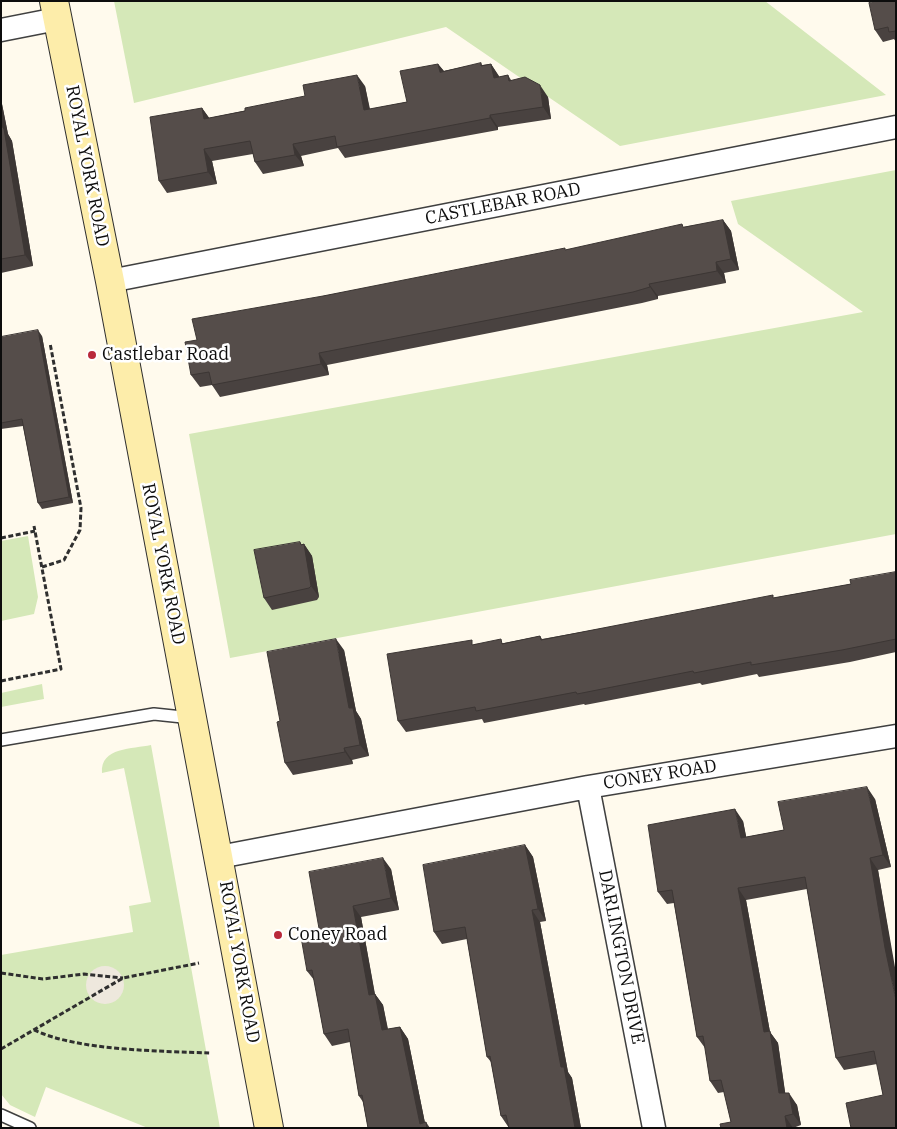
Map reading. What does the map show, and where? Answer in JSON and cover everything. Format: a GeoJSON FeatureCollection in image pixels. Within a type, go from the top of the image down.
{"type":"FeatureCollection","features":[{"type":"Feature","properties":{"kind":"main road","name":"ROYAL YORK ROAD"},"geometry":{"type":"LineString","coordinates":[[56,10],[110,281],[270,1128]]}},
{"type":"Feature","properties":{"kind":"street"},"geometry":{"type":"LineString","coordinates":[[1,30],[56,10]]}},
{"type":"Feature","properties":{"kind":"street","name":"CASTLEBAR ROAD"},"geometry":{"type":"LineString","coordinates":[[110,281],[896,127]]}},
{"type":"Feature","properties":{"kind":"street","name":"CONEY ROAD"},"geometry":{"type":"LineString","coordinates":[[219,857],[588,787],[896,736]]}},
{"type":"Feature","properties":{"kind":"street","name":"DARLINGTON DRIVE"},"geometry":{"type":"LineString","coordinates":[[588,787],[654,1128]]}},
{"type":"Feature","properties":{"kind":"lane"},"geometry":{"type":"LineString","coordinates":[[1,740],[154,714],[192,718]]}},
{"type":"Feature","properties":{"kind":"lane"},"geometry":{"type":"LineString","coordinates":[[1,1115],[30,1128]]}},
{"type":"Feature","properties":{"kind":"path"},"geometry":{"type":"LineString","coordinates":[[42,567],[64,560],[80,530],[81,508],[50,343]]}},
{"type":"Feature","properties":{"kind":"path"},"geometry":{"type":"LineString","coordinates":[[1,681],[61,669],[34,526]]}},
{"type":"Feature","properties":{"kind":"path"},"geometry":{"type":"LineString","coordinates":[[1,538],[35,531]]}},
{"type":"Feature","properties":{"kind":"path"},"geometry":{"type":"LineString","coordinates":[[1,973],[43,979],[84,974],[123,978],[199,964]]}},
{"type":"Feature","properties":{"kind":"path"},"geometry":{"type":"LineString","coordinates":[[1,1049],[123,978]]}},
{"type":"Feature","properties":{"kind":"path"},"geometry":{"type":"LineString","coordinates":[[34,1030],[54,1039],[144,1050],[212,1053]]}},
{"type":"Feature","properties":{"kind":"green space"},"geometry":{"type":"Polygon","coordinates":[[[114,1],[765,1],[886,95],[620,146],[446,27],[134,103],[114,1]]]}},
{"type":"Feature","properties":{"kind":"green space"},"geometry":{"type":"Polygon","coordinates":[[[896,170],[896,534],[230,658],[189,434],[863,312],[738,224],[731,201],[896,170]]]}},
{"type":"Feature","properties":{"kind":"green space"},"geometry":{"type":"Polygon","coordinates":[[[28,536],[38,597],[34,614],[1,621],[1,541],[28,536]]]}},
{"type":"Feature","properties":{"kind":"green space"},"geometry":{"type":"Polygon","coordinates":[[[42,684],[44,699],[1,707],[1,693],[42,684]]]}},
{"type":"Feature","properties":{"kind":"green space"},"geometry":{"type":"Polygon","coordinates":[[[151,745],[220,1128],[148,1128],[46,1087],[35,1117],[10,1105],[1,1094],[1,955],[133,932],[129,906],[151,902],[124,768],[102,773],[106,758],[112,754],[151,745]]]}},
{"type":"Feature","properties":{"kind":"shaded area"},"geometry":{"type":"Polygon","coordinates":[[[105,966],[119,971],[124,985],[119,999],[105,1004],[91,999],[86,985],[91,971],[105,966]]]}},
{"type":"Feature","properties":{"kind":"building"},"geometry":{"type":"Polygon","coordinates":[[[896,1],[896,31],[889,32],[888,27],[875,30],[869,3],[896,1]]]}},
{"type":"Feature","properties":{"kind":"building"},"geometry":{"type":"Polygon","coordinates":[[[481,63],[481,66],[491,64],[494,78],[508,75],[509,81],[525,77],[540,85],[543,107],[490,115],[490,118],[337,147],[335,136],[293,144],[295,155],[255,162],[250,141],[204,149],[208,172],[159,181],[150,117],[202,108],[204,119],[245,111],[245,108],[305,96],[303,85],[357,75],[364,110],[407,102],[400,71],[438,64],[440,72],[481,63]]]}},
{"type":"Feature","properties":{"kind":"building"},"geometry":{"type":"Polygon","coordinates":[[[1,125],[4,129],[25,255],[1,259],[1,125]]]}},
{"type":"Feature","properties":{"kind":"building"},"geometry":{"type":"Polygon","coordinates":[[[723,220],[731,259],[716,262],[717,271],[649,284],[650,287],[633,292],[319,353],[321,364],[212,385],[209,372],[191,375],[185,342],[197,340],[192,319],[323,296],[565,248],[565,250],[682,224],[683,227],[723,220]]]}},
{"type":"Feature","properties":{"kind":"building"},"geometry":{"type":"Polygon","coordinates":[[[38,330],[69,497],[38,503],[22,419],[1,423],[1,337],[38,330]]]}},
{"type":"Feature","properties":{"kind":"building"},"geometry":{"type":"Polygon","coordinates":[[[300,542],[301,545],[304,544],[311,586],[264,598],[254,550],[300,542]]]}},
{"type":"Feature","properties":{"kind":"building"},"geometry":{"type":"Polygon","coordinates":[[[896,572],[896,639],[751,665],[751,662],[694,673],[693,671],[577,694],[576,692],[476,711],[475,707],[398,721],[387,654],[472,640],[472,645],[501,639],[502,644],[540,636],[541,640],[773,595],[773,598],[851,584],[850,580],[896,572]]]}},
{"type":"Feature","properties":{"kind":"building"},"geometry":{"type":"Polygon","coordinates":[[[336,639],[349,708],[353,708],[360,745],[344,748],[345,752],[285,763],[277,722],[280,721],[267,652],[336,639]]]}},
{"type":"Feature","properties":{"kind":"building"},"geometry":{"type":"Polygon","coordinates":[[[867,787],[883,855],[870,858],[896,1000],[896,1128],[851,1128],[846,1103],[883,1095],[874,1051],[836,1058],[805,877],[738,888],[764,1032],[770,1031],[779,1093],[789,1093],[793,1114],[785,1116],[787,1128],[721,1128],[720,1124],[731,1122],[721,1080],[710,1081],[703,1036],[697,1037],[672,890],[658,892],[648,825],[735,809],[741,838],[784,830],[778,802],[867,787]]]}},
{"type":"Feature","properties":{"kind":"building"},"geometry":{"type":"Polygon","coordinates":[[[525,845],[538,909],[532,910],[561,1067],[564,1067],[575,1128],[509,1128],[506,1115],[501,1116],[490,1056],[487,1057],[465,927],[434,932],[423,865],[525,845]]]}},
{"type":"Feature","properties":{"kind":"building"},"geometry":{"type":"Polygon","coordinates":[[[383,858],[391,898],[353,906],[369,995],[375,994],[382,1030],[400,1027],[420,1124],[426,1122],[427,1128],[368,1128],[362,1095],[359,1096],[348,1029],[324,1034],[312,970],[307,971],[301,937],[320,934],[309,872],[383,858]]]}},
{"type":"Feature","properties":{"kind":"place","name":"Castlebar Road"},"geometry":{"type":"Point","coordinates":[92,355]}},
{"type":"Feature","properties":{"kind":"place","name":"Coney Road"},"geometry":{"type":"Point","coordinates":[278,935]}}]}
